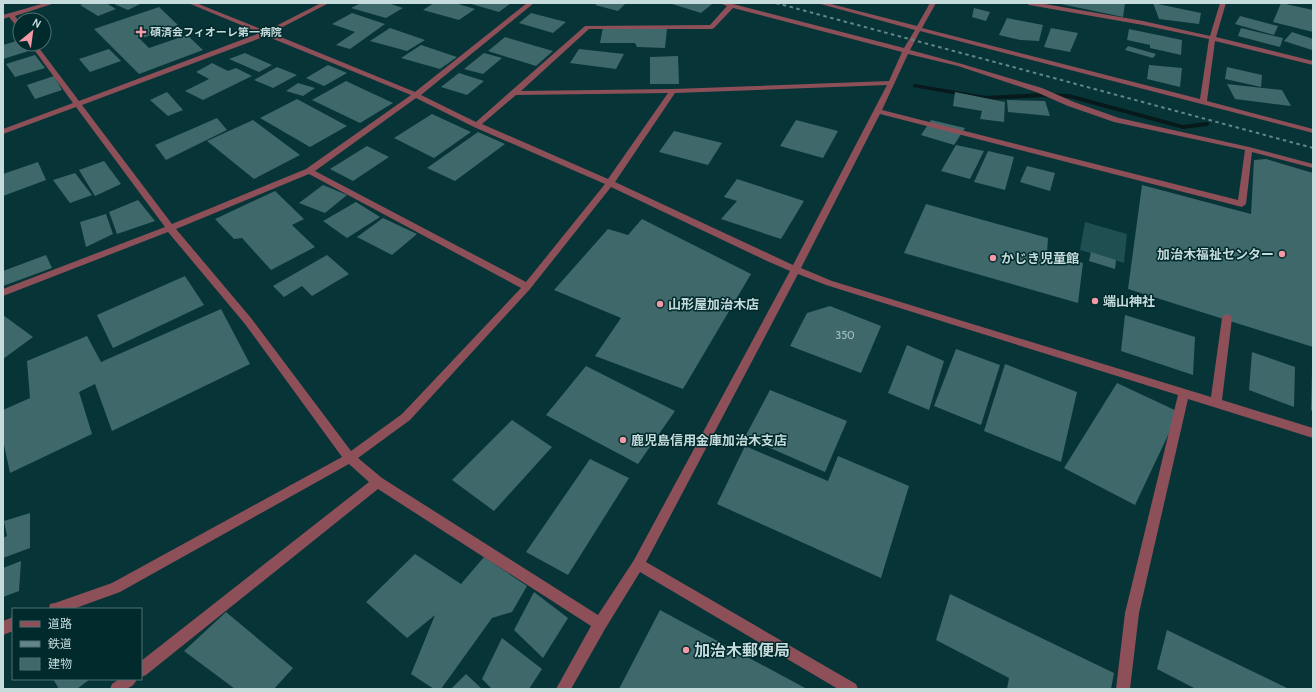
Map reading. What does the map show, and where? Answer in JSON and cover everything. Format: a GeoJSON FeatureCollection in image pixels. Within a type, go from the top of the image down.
{"type":"FeatureCollection","features":[{"type":"Feature","properties":{"kind":"street"},"geometry":{"type":"LineString","coordinates":[[3,17],[52,3]]}},
{"type":"Feature","properties":{"kind":"street"},"geometry":{"type":"LineString","coordinates":[[191,3],[416,95],[477,125],[610,183],[795,270],[837,285],[1313,433]]}},
{"type":"Feature","properties":{"kind":"street"},"geometry":{"type":"LineString","coordinates":[[3,132],[267,33],[326,3]]}},
{"type":"Feature","properties":{"kind":"street"},"geometry":{"type":"LineString","coordinates":[[3,293],[170,228],[309,171],[416,95],[531,3]]}},
{"type":"Feature","properties":{"kind":"street"},"geometry":{"type":"LineString","coordinates":[[722,3],[960,65],[1039,90],[1071,104],[1117,120],[1249,149],[1313,166]]}},
{"type":"Feature","properties":{"kind":"street"},"geometry":{"type":"LineString","coordinates":[[820,3],[1313,131]]}},
{"type":"Feature","properties":{"kind":"street"},"geometry":{"type":"LineString","coordinates":[[563,689],[600,624],[638,564],[795,270],[878,111],[906,51],[933,3]]}},
{"type":"Feature","properties":{"kind":"street"},"geometry":{"type":"LineString","coordinates":[[1029,3],[1143,23],[1212,38],[1313,63]]}},
{"type":"Feature","properties":{"kind":"street"},"geometry":{"type":"LineString","coordinates":[[1203,102],[1212,38],[1223,3]]}},
{"type":"Feature","properties":{"kind":"street"},"geometry":{"type":"LineString","coordinates":[[477,125],[587,27],[712,27],[731,6]]}},
{"type":"Feature","properties":{"kind":"street"},"geometry":{"type":"LineString","coordinates":[[39,52],[170,228],[248,321],[350,458],[378,482],[600,624]]}},
{"type":"Feature","properties":{"kind":"street"},"geometry":{"type":"LineString","coordinates":[[514,93],[673,91],[890,83]]}},
{"type":"Feature","properties":{"kind":"street"},"geometry":{"type":"LineString","coordinates":[[58,608],[116,588],[350,458],[406,417],[527,287],[610,183],[673,91]]}},
{"type":"Feature","properties":{"kind":"street"},"geometry":{"type":"LineString","coordinates":[[878,111],[1242,204],[1249,149]]}},
{"type":"Feature","properties":{"kind":"street"},"geometry":{"type":"LineString","coordinates":[[309,171],[527,287]]}},
{"type":"Feature","properties":{"kind":"street"},"geometry":{"type":"LineString","coordinates":[[1216,402],[1227,318]]}},
{"type":"Feature","properties":{"kind":"street"},"geometry":{"type":"LineString","coordinates":[[1123,689],[1132,613],[1184,392]]}},
{"type":"Feature","properties":{"kind":"street"},"geometry":{"type":"LineString","coordinates":[[142,669],[378,482]]}},
{"type":"Feature","properties":{"kind":"street"},"geometry":{"type":"LineString","coordinates":[[638,564],[851,689]]}},
{"type":"Feature","properties":{"kind":"street"},"geometry":{"type":"LineString","coordinates":[[117,689],[129,680]]}},
{"type":"Feature","properties":{"kind":"green space"},"geometry":{"type":"Polygon","coordinates":[[[1085,222],[1127,234],[1124,263],[1080,250],[1085,222]]]}},
{"type":"Feature","properties":{"kind":"building"},"geometry":{"type":"Polygon","coordinates":[[[85,3],[106,3],[116,9],[98,16],[80,5],[85,3]]]}},
{"type":"Feature","properties":{"kind":"building"},"geometry":{"type":"Polygon","coordinates":[[[112,3],[142,3],[128,10],[112,3]]]}},
{"type":"Feature","properties":{"kind":"building"},"geometry":{"type":"Polygon","coordinates":[[[361,3],[388,3],[403,8],[386,18],[351,8],[361,3]]]}},
{"type":"Feature","properties":{"kind":"building"},"geometry":{"type":"Polygon","coordinates":[[[434,3],[455,3],[475,9],[459,20],[423,10],[434,3]]]}},
{"type":"Feature","properties":{"kind":"building"},"geometry":{"type":"Polygon","coordinates":[[[468,3],[511,3],[499,12],[468,3]]]}},
{"type":"Feature","properties":{"kind":"building"},"geometry":{"type":"Polygon","coordinates":[[[598,3],[626,3],[618,11],[595,5],[598,3]]]}},
{"type":"Feature","properties":{"kind":"building"},"geometry":{"type":"Polygon","coordinates":[[[669,3],[709,3],[712,4],[701,13],[669,3]]]}},
{"type":"Feature","properties":{"kind":"building"},"geometry":{"type":"Polygon","coordinates":[[[1056,3],[1125,3],[1123,17],[1056,3]]]}},
{"type":"Feature","properties":{"kind":"building"},"geometry":{"type":"Polygon","coordinates":[[[1153,3],[1201,13],[1199,24],[1159,19],[1153,3]]]}},
{"type":"Feature","properties":{"kind":"building"},"geometry":{"type":"Polygon","coordinates":[[[1281,3],[1313,10],[1313,32],[1273,22],[1281,3]]]}},
{"type":"Feature","properties":{"kind":"building"},"geometry":{"type":"Polygon","coordinates":[[[159,7],[178,25],[140,39],[149,48],[187,35],[203,50],[139,74],[94,29],[159,7]]]}},
{"type":"Feature","properties":{"kind":"building"},"geometry":{"type":"Polygon","coordinates":[[[974,8],[990,12],[986,21],[972,17],[974,8]]]}},
{"type":"Feature","properties":{"kind":"building"},"geometry":{"type":"Polygon","coordinates":[[[352,13],[385,24],[350,49],[336,45],[355,32],[332,24],[352,13]]]}},
{"type":"Feature","properties":{"kind":"building"},"geometry":{"type":"Polygon","coordinates":[[[531,13],[566,22],[553,33],[519,23],[531,13]]]}},
{"type":"Feature","properties":{"kind":"building"},"geometry":{"type":"Polygon","coordinates":[[[1240,16],[1278,26],[1274,35],[1235,24],[1240,16]]]}},
{"type":"Feature","properties":{"kind":"building"},"geometry":{"type":"Polygon","coordinates":[[[1007,18],[1043,25],[1039,41],[1020,40],[999,35],[1007,18]]]}},
{"type":"Feature","properties":{"kind":"building"},"geometry":{"type":"Polygon","coordinates":[[[603,27],[667,29],[665,48],[637,47],[635,43],[600,43],[603,27]]]}},
{"type":"Feature","properties":{"kind":"building"},"geometry":{"type":"Polygon","coordinates":[[[390,28],[425,40],[407,51],[370,41],[390,28]]]}},
{"type":"Feature","properties":{"kind":"building"},"geometry":{"type":"Polygon","coordinates":[[[1051,28],[1078,33],[1070,52],[1044,47],[1051,28]]]}},
{"type":"Feature","properties":{"kind":"building"},"geometry":{"type":"Polygon","coordinates":[[[1241,28],[1283,38],[1280,47],[1238,36],[1241,28]]]}},
{"type":"Feature","properties":{"kind":"building"},"geometry":{"type":"Polygon","coordinates":[[[1129,29],[1182,40],[1181,55],[1150,48],[1150,45],[1127,40],[1129,29]]]}},
{"type":"Feature","properties":{"kind":"building"},"geometry":{"type":"Polygon","coordinates":[[[1292,32],[1313,39],[1312,50],[1284,41],[1292,32]]]}},
{"type":"Feature","properties":{"kind":"building"},"geometry":{"type":"Polygon","coordinates":[[[505,37],[553,51],[536,66],[488,51],[505,37]]]}},
{"type":"Feature","properties":{"kind":"building"},"geometry":{"type":"Polygon","coordinates":[[[12,42],[12,52],[26,52],[3,59],[3,45],[12,42]]]}},
{"type":"Feature","properties":{"kind":"building"},"geometry":{"type":"Polygon","coordinates":[[[421,45],[457,57],[440,69],[401,58],[421,45]]]}},
{"type":"Feature","properties":{"kind":"building"},"geometry":{"type":"Polygon","coordinates":[[[1128,46],[1156,54],[1153,58],[1125,50],[1128,46]]]}},
{"type":"Feature","properties":{"kind":"building"},"geometry":{"type":"Polygon","coordinates":[[[109,49],[121,61],[90,72],[79,59],[109,49]]]}},
{"type":"Feature","properties":{"kind":"building"},"geometry":{"type":"Polygon","coordinates":[[[579,49],[624,54],[616,69],[570,63],[579,49]]]}},
{"type":"Feature","properties":{"kind":"building"},"geometry":{"type":"Polygon","coordinates":[[[245,53],[272,65],[259,72],[229,59],[245,53]]]}},
{"type":"Feature","properties":{"kind":"building"},"geometry":{"type":"Polygon","coordinates":[[[484,53],[502,58],[483,74],[464,69],[484,53]]]}},
{"type":"Feature","properties":{"kind":"building"},"geometry":{"type":"Polygon","coordinates":[[[35,55],[45,68],[15,77],[6,64],[35,55]]]}},
{"type":"Feature","properties":{"kind":"building"},"geometry":{"type":"Polygon","coordinates":[[[678,56],[679,84],[650,84],[650,57],[678,56]]]}},
{"type":"Feature","properties":{"kind":"building"},"geometry":{"type":"Polygon","coordinates":[[[212,63],[228,71],[236,68],[252,76],[203,100],[185,91],[209,79],[196,72],[212,63]]]}},
{"type":"Feature","properties":{"kind":"building"},"geometry":{"type":"Polygon","coordinates":[[[328,65],[347,73],[324,86],[306,78],[328,65]]]}},
{"type":"Feature","properties":{"kind":"building"},"geometry":{"type":"Polygon","coordinates":[[[1149,65],[1182,68],[1180,87],[1147,79],[1149,65]]]}},
{"type":"Feature","properties":{"kind":"building"},"geometry":{"type":"Polygon","coordinates":[[[277,67],[297,75],[273,88],[254,80],[277,67]]]}},
{"type":"Feature","properties":{"kind":"building"},"geometry":{"type":"Polygon","coordinates":[[[1227,67],[1262,75],[1261,87],[1225,79],[1227,67]]]}},
{"type":"Feature","properties":{"kind":"building"},"geometry":{"type":"Polygon","coordinates":[[[459,73],[484,81],[467,95],[441,87],[459,73]]]}},
{"type":"Feature","properties":{"kind":"building"},"geometry":{"type":"Polygon","coordinates":[[[54,76],[62,90],[35,99],[27,85],[54,76]]]}},
{"type":"Feature","properties":{"kind":"building"},"geometry":{"type":"Polygon","coordinates":[[[346,81],[393,103],[360,123],[312,100],[346,81]]]}},
{"type":"Feature","properties":{"kind":"building"},"geometry":{"type":"Polygon","coordinates":[[[298,83],[315,88],[303,96],[286,91],[298,83]]]}},
{"type":"Feature","properties":{"kind":"building"},"geometry":{"type":"Polygon","coordinates":[[[1227,84],[1282,90],[1291,106],[1235,99],[1227,84]]]}},
{"type":"Feature","properties":{"kind":"building"},"geometry":{"type":"Polygon","coordinates":[[[167,92],[183,110],[168,116],[150,100],[167,92]]]}},
{"type":"Feature","properties":{"kind":"building"},"geometry":{"type":"Polygon","coordinates":[[[955,92],[1005,102],[1004,122],[980,119],[982,111],[953,106],[955,92]]]}},
{"type":"Feature","properties":{"kind":"building"},"geometry":{"type":"Polygon","coordinates":[[[297,99],[347,126],[310,147],[260,118],[297,99]]]}},
{"type":"Feature","properties":{"kind":"building"},"geometry":{"type":"Polygon","coordinates":[[[1007,100],[1045,101],[1050,116],[1008,112],[1007,100]]]}},
{"type":"Feature","properties":{"kind":"building"},"geometry":{"type":"Polygon","coordinates":[[[432,114],[471,132],[434,158],[394,138],[432,114]]]}},
{"type":"Feature","properties":{"kind":"building"},"geometry":{"type":"Polygon","coordinates":[[[217,118],[227,130],[166,160],[155,145],[217,118]]]}},
{"type":"Feature","properties":{"kind":"building"},"geometry":{"type":"Polygon","coordinates":[[[253,120],[300,155],[254,179],[207,141],[253,120]]]}},
{"type":"Feature","properties":{"kind":"building"},"geometry":{"type":"Polygon","coordinates":[[[796,120],[838,131],[823,158],[780,146],[796,120]]]}},
{"type":"Feature","properties":{"kind":"building"},"geometry":{"type":"Polygon","coordinates":[[[931,120],[965,128],[954,145],[921,135],[931,120]]]}},
{"type":"Feature","properties":{"kind":"building"},"geometry":{"type":"Polygon","coordinates":[[[674,131],[722,143],[708,165],[659,152],[674,131]]]}},
{"type":"Feature","properties":{"kind":"building"},"geometry":{"type":"Polygon","coordinates":[[[478,132],[505,144],[455,181],[427,168],[478,132]]]}},
{"type":"Feature","properties":{"kind":"building"},"geometry":{"type":"Polygon","coordinates":[[[956,145],[984,151],[970,179],[941,171],[956,145]]]}},
{"type":"Feature","properties":{"kind":"building"},"geometry":{"type":"Polygon","coordinates":[[[367,146],[389,157],[353,181],[330,169],[367,146]]]}},
{"type":"Feature","properties":{"kind":"building"},"geometry":{"type":"Polygon","coordinates":[[[988,151],[1014,157],[1005,190],[974,182],[988,151]]]}},
{"type":"Feature","properties":{"kind":"building"},"geometry":{"type":"Polygon","coordinates":[[[1266,159],[1313,173],[1313,347],[1128,289],[1142,185],[1251,214],[1254,160],[1266,159]]]}},
{"type":"Feature","properties":{"kind":"building"},"geometry":{"type":"Polygon","coordinates":[[[104,161],[121,184],[95,196],[79,170],[104,161]]]}},
{"type":"Feature","properties":{"kind":"building"},"geometry":{"type":"Polygon","coordinates":[[[38,162],[46,180],[3,196],[3,174],[38,162]]]}},
{"type":"Feature","properties":{"kind":"building"},"geometry":{"type":"Polygon","coordinates":[[[1027,166],[1055,173],[1050,191],[1020,182],[1027,166]]]}},
{"type":"Feature","properties":{"kind":"building"},"geometry":{"type":"Polygon","coordinates":[[[75,173],[92,195],[70,203],[53,180],[75,173]]]}},
{"type":"Feature","properties":{"kind":"building"},"geometry":{"type":"Polygon","coordinates":[[[737,179],[804,201],[781,239],[721,219],[737,201],[724,197],[737,179]]]}},
{"type":"Feature","properties":{"kind":"building"},"geometry":{"type":"Polygon","coordinates":[[[323,185],[347,195],[325,213],[299,203],[323,185]]]}},
{"type":"Feature","properties":{"kind":"building"},"geometry":{"type":"Polygon","coordinates":[[[275,191],[304,219],[292,225],[315,247],[271,270],[242,238],[234,239],[215,219],[275,191]]]}},
{"type":"Feature","properties":{"kind":"building"},"geometry":{"type":"Polygon","coordinates":[[[138,200],[155,221],[117,234],[109,212],[138,200]]]}},
{"type":"Feature","properties":{"kind":"building"},"geometry":{"type":"Polygon","coordinates":[[[356,202],[380,217],[347,238],[323,221],[356,202]]]}},
{"type":"Feature","properties":{"kind":"building","name":"かじき児童館"},"geometry":{"type":"Polygon","coordinates":[[[926,204],[1048,238],[1047,253],[1083,263],[1078,303],[904,253],[926,204]]]}},
{"type":"Feature","properties":{"kind":"building"},"geometry":{"type":"Polygon","coordinates":[[[106,214],[113,234],[86,247],[80,222],[106,214]]]}},
{"type":"Feature","properties":{"kind":"building"},"geometry":{"type":"Polygon","coordinates":[[[383,218],[417,234],[392,255],[357,237],[383,218]]]}},
{"type":"Feature","properties":{"kind":"building","name":"山形屋加治木店"},"geometry":{"type":"Polygon","coordinates":[[[642,219],[751,274],[683,389],[595,356],[621,318],[554,290],[608,229],[628,235],[642,219]]]}},
{"type":"Feature","properties":{"kind":"building"},"geometry":{"type":"Polygon","coordinates":[[[1091,252],[1116,260],[1115,269],[1089,261],[1091,252]]]}},
{"type":"Feature","properties":{"kind":"building"},"geometry":{"type":"Polygon","coordinates":[[[46,255],[52,268],[3,286],[3,271],[46,255]]]}},
{"type":"Feature","properties":{"kind":"building"},"geometry":{"type":"Polygon","coordinates":[[[327,255],[349,274],[312,296],[302,286],[284,297],[273,286],[327,255]]]}},
{"type":"Feature","properties":{"kind":"building"},"geometry":{"type":"Polygon","coordinates":[[[185,276],[204,305],[113,348],[97,315],[185,276]]]}},
{"type":"Feature","properties":{"kind":"building"},"geometry":{"type":"Polygon","coordinates":[[[830,306],[881,326],[861,373],[790,346],[807,313],[830,306]]]}},
{"type":"Feature","properties":{"kind":"building"},"geometry":{"type":"Polygon","coordinates":[[[221,309],[250,364],[112,431],[95,384],[79,392],[92,434],[10,473],[3,440],[3,410],[30,398],[27,361],[87,336],[101,362],[221,309]]]}},
{"type":"Feature","properties":{"kind":"building"},"geometry":{"type":"Polygon","coordinates":[[[3,315],[33,337],[3,359],[3,315]]]}},
{"type":"Feature","properties":{"kind":"building"},"geometry":{"type":"Polygon","coordinates":[[[1125,315],[1195,337],[1193,375],[1121,351],[1125,315]]]}},
{"type":"Feature","properties":{"kind":"building"},"geometry":{"type":"Polygon","coordinates":[[[907,345],[944,361],[929,410],[888,393],[907,345]]]}},
{"type":"Feature","properties":{"kind":"building"},"geometry":{"type":"Polygon","coordinates":[[[956,349],[1000,365],[981,425],[934,406],[956,349]]]}},
{"type":"Feature","properties":{"kind":"building"},"geometry":{"type":"Polygon","coordinates":[[[1252,352],[1295,367],[1294,407],[1249,390],[1252,352]]]}},
{"type":"Feature","properties":{"kind":"building"},"geometry":{"type":"Polygon","coordinates":[[[1005,364],[1077,392],[1061,462],[984,431],[1005,364]]]}},
{"type":"Feature","properties":{"kind":"building","name":"鹿児島信用金庫加治木支店"},"geometry":{"type":"Polygon","coordinates":[[[586,366],[675,411],[638,464],[546,415],[586,366]]]}},
{"type":"Feature","properties":{"kind":"building"},"geometry":{"type":"Polygon","coordinates":[[[1313,370],[1313,411],[1311,410],[1313,370]]]}},
{"type":"Feature","properties":{"kind":"building"},"geometry":{"type":"Polygon","coordinates":[[[1117,383],[1179,412],[1135,505],[1064,468],[1117,383]]]}},
{"type":"Feature","properties":{"kind":"building"},"geometry":{"type":"Polygon","coordinates":[[[770,390],[847,421],[825,472],[745,437],[770,390]]]}},
{"type":"Feature","properties":{"kind":"building"},"geometry":{"type":"Polygon","coordinates":[[[512,420],[552,447],[494,511],[452,480],[512,420]]]}},
{"type":"Feature","properties":{"kind":"building"},"geometry":{"type":"Polygon","coordinates":[[[745,446],[828,481],[838,456],[909,486],[881,578],[717,504],[745,446]]]}},
{"type":"Feature","properties":{"kind":"building"},"geometry":{"type":"Polygon","coordinates":[[[590,459],[629,478],[568,575],[526,552],[590,459]]]}},
{"type":"Feature","properties":{"kind":"building"},"geometry":{"type":"Polygon","coordinates":[[[30,513],[30,548],[3,558],[3,538],[7,536],[4,521],[30,513]]]}},
{"type":"Feature","properties":{"kind":"building"},"geometry":{"type":"Polygon","coordinates":[[[415,554],[461,584],[484,557],[527,586],[512,612],[492,618],[441,689],[434,689],[411,674],[435,615],[407,638],[366,602],[415,554]]]}},
{"type":"Feature","properties":{"kind":"building"},"geometry":{"type":"Polygon","coordinates":[[[21,561],[19,591],[3,597],[3,568],[21,561]]]}},
{"type":"Feature","properties":{"kind":"building"},"geometry":{"type":"Polygon","coordinates":[[[534,592],[568,618],[543,658],[514,630],[534,592]]]}},
{"type":"Feature","properties":{"kind":"building"},"geometry":{"type":"Polygon","coordinates":[[[950,594],[1114,673],[1111,689],[1007,689],[1009,678],[936,640],[950,594]]]}},
{"type":"Feature","properties":{"kind":"building","name":"加治木郵便局"},"geometry":{"type":"Polygon","coordinates":[[[660,610],[807,689],[619,689],[660,610]]]}},
{"type":"Feature","properties":{"kind":"building"},"geometry":{"type":"Polygon","coordinates":[[[226,612],[293,668],[274,689],[235,689],[184,651],[226,612]]]}},
{"type":"Feature","properties":{"kind":"building"},"geometry":{"type":"Polygon","coordinates":[[[1167,630],[1289,689],[1196,689],[1157,669],[1167,630]]]}},
{"type":"Feature","properties":{"kind":"building"},"geometry":{"type":"Polygon","coordinates":[[[502,638],[542,669],[529,689],[492,689],[482,679],[502,638]]]}},
{"type":"Feature","properties":{"kind":"building"},"geometry":{"type":"Polygon","coordinates":[[[466,674],[482,689],[451,689],[466,674]]]}},
{"type":"Feature","properties":{"kind":"building"},"geometry":{"type":"Polygon","coordinates":[[[54,680],[89,680],[77,689],[59,689],[54,680]]]}},
{"type":"Feature","properties":{"kind":"waterway"},"geometry":{"type":"LineString","coordinates":[[915,86],[986,98],[1042,95],[1069,96],[1183,127],[1207,124]]}},
{"type":"Feature","properties":{"kind":"railway"},"geometry":{"type":"LineString","coordinates":[[776,3],[1313,148]]}},
{"type":"Feature","properties":{"kind":"place","name":"碩済会フィオーレ第一病院"},"geometry":{"type":"Point","coordinates":[141,32]}},
{"type":"Feature","properties":{"kind":"place","name":"加治木福祉センター"},"geometry":{"type":"Point","coordinates":[1282,254]}},
{"type":"Feature","properties":{"kind":"place","name":"かじき児童館"},"geometry":{"type":"Point","coordinates":[993,258]}},
{"type":"Feature","properties":{"kind":"place","name":"端山神社"},"geometry":{"type":"Point","coordinates":[1095,301]}},
{"type":"Feature","properties":{"kind":"place","name":"山形屋加治木店"},"geometry":{"type":"Point","coordinates":[660,304]}},
{"type":"Feature","properties":{"kind":"place","name":"鹿児島信用金庫加治木支店"},"geometry":{"type":"Point","coordinates":[623,440]}},
{"type":"Feature","properties":{"kind":"place","name":"加治木郵便局"},"geometry":{"type":"Point","coordinates":[686,650]}}]}
